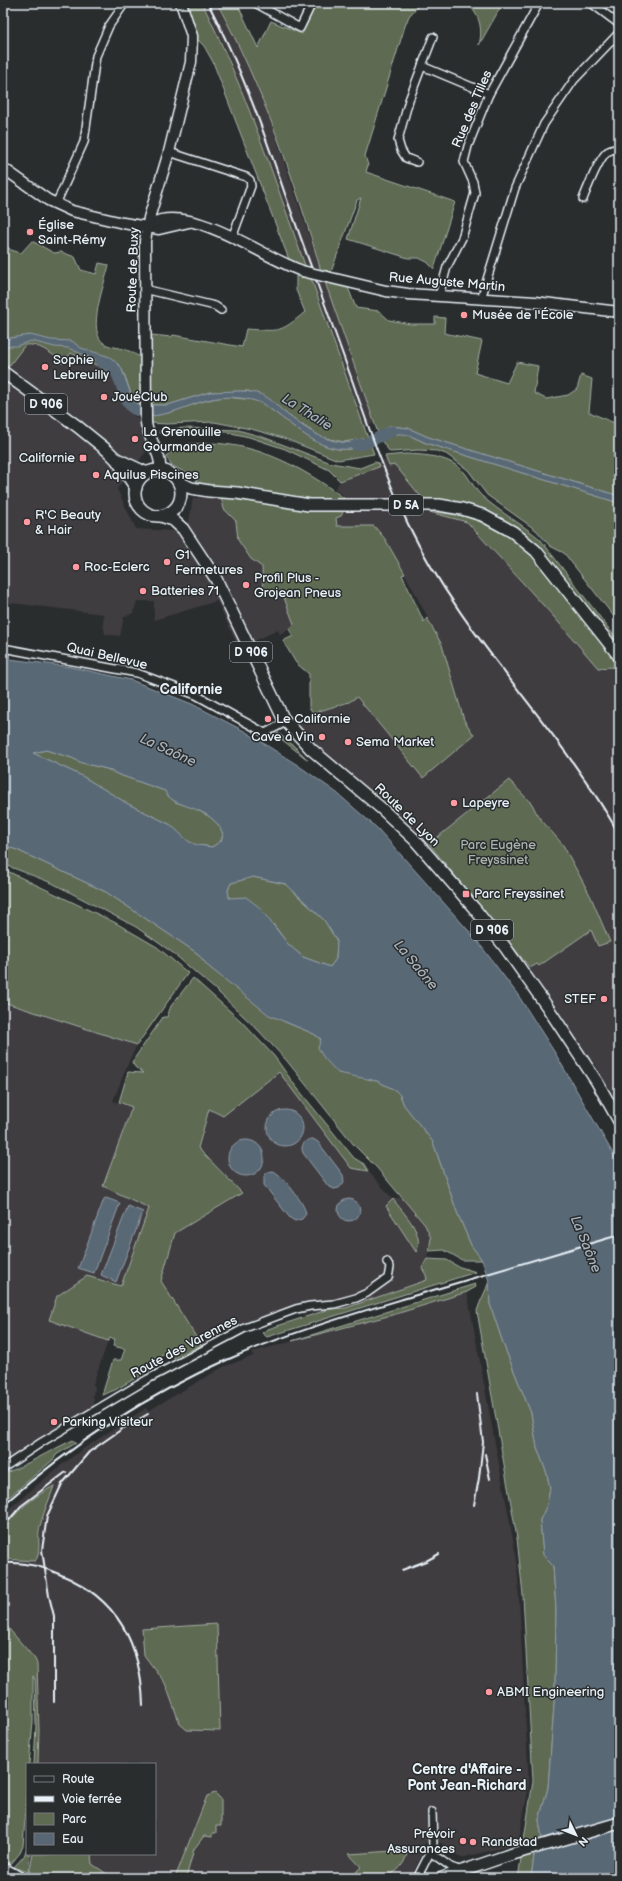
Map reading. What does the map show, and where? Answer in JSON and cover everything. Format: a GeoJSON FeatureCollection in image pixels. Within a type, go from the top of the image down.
{"type":"FeatureCollection","features":[{"type":"Feature","properties":{"kind":"main road","name":"Route de Buxy"},"geometry":{"type":"LineString","coordinates":[[160,470],[160,461],[150,441],[146,424],[144,289],[145,250],[147,227],[169,152],[188,77],[192,53],[190,26],[181,3]]}},
{"type":"Feature","properties":{"kind":"main road"},"geometry":{"type":"LineString","coordinates":[[3,168],[56,204],[72,211],[147,227]]}},
{"type":"Feature","properties":{"kind":"main road","name":"Rue Auguste Martin"},"geometry":{"type":"LineString","coordinates":[[147,227],[160,220],[189,222],[209,226],[302,271],[386,291],[554,304],[619,312]]}},
{"type":"Feature","properties":{"kind":"main road","name":"D 906"},"geometry":{"type":"LineString","coordinates":[[3,372],[95,439],[116,459],[136,488]]}},
{"type":"Feature","properties":{"kind":"main road","name":"D 906"},"geometry":{"type":"LineString","coordinates":[[116,459],[147,473]]}},
{"type":"Feature","properties":{"kind":"main road"},"geometry":{"type":"LineString","coordinates":[[160,470],[167,471],[179,482],[181,488],[179,504],[170,513],[161,516],[154,516],[141,508],[137,501],[136,488],[140,480],[147,473],[160,470]]}},
{"type":"Feature","properties":{"kind":"main road","name":"D 5A"},"geometry":{"type":"LineString","coordinates":[[179,482],[191,488],[237,493],[296,503],[326,506],[438,505],[462,509],[482,515],[513,532],[536,551],[619,656]]}},
{"type":"Feature","properties":{"kind":"main road","name":"D 5A"},"geometry":{"type":"LineString","coordinates":[[179,504],[182,498],[209,491]]}},
{"type":"Feature","properties":{"kind":"main road","name":"Route de Lyon"},"geometry":{"type":"LineString","coordinates":[[179,504],[183,529]]}},
{"type":"Feature","properties":{"kind":"main road","name":"Route de Lyon"},"geometry":{"type":"LineString","coordinates":[[161,516],[173,520],[183,529],[216,579],[286,722],[310,749],[382,809],[414,839],[469,902],[505,946],[546,1005],[597,1082],[619,1121]]}},
{"type":"Feature","properties":{"kind":"main road"},"geometry":{"type":"LineString","coordinates":[[442,1878],[506,1856],[619,1823]]}},
{"type":"Feature","properties":{"kind":"main road"},"geometry":{"type":"LineString","coordinates":[[3,1868],[22,1878]]}},
{"type":"Feature","properties":{"kind":"main road"},"geometry":{"type":"LineString","coordinates":[[3,1873],[13,1878]]}},
{"type":"Feature","properties":{"kind":"street"},"geometry":{"type":"LineString","coordinates":[[56,204],[84,142],[96,56],[109,26],[125,3]]}},
{"type":"Feature","properties":{"kind":"street"},"geometry":{"type":"LineString","coordinates":[[255,3],[300,28],[312,3]]}},
{"type":"Feature","properties":{"kind":"street","name":"Rue des Tilles"},"geometry":{"type":"LineString","coordinates":[[439,296],[448,267],[462,238],[475,193],[473,182],[464,162],[468,146],[489,94],[539,3]]}},
{"type":"Feature","properties":{"kind":"street"},"geometry":{"type":"LineString","coordinates":[[591,3],[619,24]]}},
{"type":"Feature","properties":{"kind":"street"},"geometry":{"type":"LineString","coordinates":[[481,299],[515,188],[544,124],[574,80],[619,32]]}},
{"type":"Feature","properties":{"kind":"street"},"geometry":{"type":"LineString","coordinates":[[417,162],[406,158],[401,150],[398,140],[409,100],[433,37]]}},
{"type":"Feature","properties":{"kind":"street"},"geometry":{"type":"LineString","coordinates":[[422,66],[489,94]]}},
{"type":"Feature","properties":{"kind":"street"},"geometry":{"type":"LineString","coordinates":[[583,199],[594,173],[604,155],[619,148]]}},
{"type":"Feature","properties":{"kind":"street"},"geometry":{"type":"LineString","coordinates":[[169,152],[212,164],[246,177],[250,180],[251,186],[232,238]]}},
{"type":"Feature","properties":{"kind":"street"},"geometry":{"type":"LineString","coordinates":[[144,289],[215,306],[221,310]]}},
{"type":"Feature","properties":{"kind":"street","name":"Quai Bellevue"},"geometry":{"type":"LineString","coordinates":[[3,648],[137,673],[176,687],[210,702],[265,733],[286,722]]}},
{"type":"Feature","properties":{"kind":"street","name":"Route des Varennes"},"geometry":{"type":"LineString","coordinates":[[3,1468],[42,1442],[148,1379],[245,1328],[296,1309],[334,1304],[356,1298],[367,1293],[388,1278],[390,1267],[387,1262]]}},
{"type":"Feature","properties":{"kind":"street"},"geometry":{"type":"LineString","coordinates":[[432,1812],[434,1855],[451,1867],[463,1871]]}},
{"type":"Feature","properties":{"kind":"street"},"geometry":{"type":"LineString","coordinates":[[417,1878],[433,1847]]}},
{"type":"Feature","properties":{"kind":"shaded area"},"geometry":{"type":"Polygon","coordinates":[[[202,3],[217,3],[247,63],[269,117],[321,271],[306,268],[247,104],[225,48],[202,3]]]}},
{"type":"Feature","properties":{"kind":"shaded area"},"geometry":{"type":"Polygon","coordinates":[[[311,278],[325,282],[374,423],[365,428],[311,278]]]}},
{"type":"Feature","properties":{"kind":"shaded area"},"geometry":{"type":"Polygon","coordinates":[[[25,344],[31,344],[42,348],[61,360],[61,363],[64,363],[72,353],[114,376],[125,408],[135,417],[139,418],[141,434],[148,449],[117,489],[136,529],[172,531],[189,522],[193,498],[221,497],[236,521],[238,540],[251,558],[262,567],[263,592],[283,595],[294,624],[289,629],[280,634],[278,630],[239,648],[217,601],[154,620],[154,601],[137,601],[133,613],[124,617],[120,636],[105,634],[103,624],[104,614],[3,602],[3,365],[9,366],[25,344]]]}},
{"type":"Feature","properties":{"kind":"shaded area"},"geometry":{"type":"Polygon","coordinates":[[[386,459],[389,466],[395,465],[422,498],[423,510],[466,522],[554,617],[598,668],[612,667],[619,675],[619,1104],[593,1061],[588,1058],[530,968],[537,964],[539,966],[591,930],[599,945],[610,941],[590,895],[563,845],[538,816],[532,804],[509,780],[429,844],[365,786],[326,756],[291,720],[349,702],[357,697],[423,778],[474,735],[464,720],[442,645],[385,539],[374,526],[337,526],[336,518],[344,510],[344,496],[335,489],[340,481],[379,467],[378,463],[386,459]]]}},
{"type":"Feature","properties":{"kind":"shaded area"},"geometry":{"type":"Polygon","coordinates":[[[3,1002],[137,1045],[113,1101],[132,1107],[103,1186],[150,1208],[121,1286],[57,1296],[49,1320],[108,1341],[93,1384],[95,1388],[92,1397],[94,1397],[94,1407],[3,1463],[3,1002]]]}},
{"type":"Feature","properties":{"kind":"shaded area"},"geometry":{"type":"Polygon","coordinates":[[[279,1072],[351,1168],[368,1171],[393,1199],[401,1197],[425,1225],[431,1238],[427,1259],[422,1268],[427,1280],[346,1308],[293,1315],[249,1330],[217,1346],[201,1345],[161,1281],[175,1233],[242,1193],[198,1148],[209,1109],[223,1116],[279,1072]]]}},
{"type":"Feature","properties":{"kind":"shaded area"},"geometry":{"type":"Polygon","coordinates":[[[467,1292],[517,1561],[529,1785],[518,1844],[461,1858],[441,1843],[425,1843],[422,1855],[410,1878],[38,1878],[28,1872],[30,1855],[156,1855],[156,1763],[38,1763],[39,1730],[37,1664],[35,1659],[3,1622],[3,1514],[55,1470],[83,1449],[146,1408],[148,1411],[223,1367],[253,1356],[252,1352],[396,1314],[467,1292]]]}},
{"type":"Feature","properties":{"kind":"green space"},"geometry":{"type":"Polygon","coordinates":[[[185,3],[202,3],[218,35],[258,134],[306,268],[290,262],[213,62],[204,46],[197,39],[185,3]]]}},
{"type":"Feature","properties":{"kind":"green space"},"geometry":{"type":"Polygon","coordinates":[[[217,3],[237,3],[258,48],[271,21],[302,34],[316,3],[421,3],[409,16],[405,26],[365,156],[368,165],[366,172],[455,202],[434,269],[427,262],[419,258],[408,258],[348,239],[361,198],[357,200],[331,272],[321,271],[289,168],[276,134],[249,68],[217,3]]]}},
{"type":"Feature","properties":{"kind":"green space"},"geometry":{"type":"Polygon","coordinates":[[[466,3],[503,3],[479,45],[481,33],[479,22],[471,7],[466,3]]]}},
{"type":"Feature","properties":{"kind":"green space"},"geometry":{"type":"Polygon","coordinates":[[[32,241],[54,253],[61,252],[75,257],[81,270],[96,274],[99,263],[109,265],[98,307],[96,319],[97,330],[99,338],[105,344],[127,350],[140,357],[143,405],[134,403],[125,376],[119,364],[114,376],[100,367],[71,353],[64,363],[61,363],[61,360],[44,349],[25,345],[9,366],[3,365],[3,243],[11,250],[21,253],[32,241]]]}},
{"type":"Feature","properties":{"kind":"green space"},"geometry":{"type":"Polygon","coordinates":[[[296,276],[311,278],[368,438],[344,442],[321,437],[289,416],[267,398],[248,391],[210,392],[168,405],[150,405],[150,358],[152,335],[171,337],[173,335],[242,347],[246,329],[278,330],[284,328],[305,312],[296,290],[296,276]]]}},
{"type":"Feature","properties":{"kind":"green space"},"geometry":{"type":"Polygon","coordinates":[[[325,282],[347,285],[356,308],[379,311],[389,320],[410,324],[435,324],[435,317],[445,318],[444,333],[482,341],[475,373],[507,383],[517,362],[538,366],[534,393],[546,399],[568,395],[577,389],[581,375],[592,379],[589,412],[619,425],[619,496],[428,437],[408,428],[390,426],[378,433],[325,282]]]}},
{"type":"Feature","properties":{"kind":"green space"},"geometry":{"type":"Polygon","coordinates":[[[225,397],[255,400],[299,431],[325,446],[339,449],[354,448],[370,443],[374,454],[338,460],[283,438],[251,429],[214,422],[166,424],[151,423],[150,416],[160,415],[215,398],[225,397]]]}},
{"type":"Feature","properties":{"kind":"green space"},"geometry":{"type":"Polygon","coordinates":[[[185,428],[238,430],[263,437],[331,463],[360,468],[375,462],[378,463],[379,467],[340,481],[329,470],[285,449],[249,437],[218,430],[159,433],[160,430],[185,428]]]}},
{"type":"Feature","properties":{"kind":"green space"},"geometry":{"type":"Polygon","coordinates":[[[404,433],[426,443],[619,503],[619,623],[564,553],[550,546],[536,530],[487,495],[468,470],[446,454],[437,451],[418,450],[390,452],[380,439],[393,434],[404,433]]]}},
{"type":"Feature","properties":{"kind":"green space"},"geometry":{"type":"Polygon","coordinates":[[[188,444],[228,444],[263,453],[297,468],[329,487],[344,498],[341,500],[305,498],[233,488],[197,485],[196,478],[171,465],[166,456],[172,451],[189,449],[188,444]]]}},
{"type":"Feature","properties":{"kind":"green space"},"geometry":{"type":"Polygon","coordinates":[[[406,454],[430,456],[445,460],[459,467],[483,497],[540,539],[619,642],[619,651],[517,529],[483,511],[460,504],[422,498],[395,465],[389,466],[385,456],[406,454]]]}},
{"type":"Feature","properties":{"kind":"green space"},"geometry":{"type":"Polygon","coordinates":[[[221,497],[300,509],[344,510],[341,516],[336,518],[337,526],[374,526],[385,539],[405,574],[402,575],[424,622],[427,618],[442,645],[464,720],[474,735],[423,778],[357,697],[349,702],[313,713],[309,707],[309,674],[296,663],[283,641],[293,636],[289,629],[294,624],[283,595],[263,592],[262,567],[251,559],[238,540],[236,521],[224,509],[221,497]]]}},
{"type":"Feature","properties":{"kind":"green space"},"geometry":{"type":"Polygon","coordinates":[[[422,510],[463,516],[481,522],[503,532],[526,547],[617,660],[618,667],[615,671],[612,667],[598,668],[554,617],[467,522],[422,510]]]}},
{"type":"Feature","properties":{"kind":"green space"},"geometry":{"type":"Polygon","coordinates":[[[278,733],[293,745],[308,760],[276,735],[278,733]]]}},
{"type":"Feature","properties":{"kind":"green space"},"geometry":{"type":"Polygon","coordinates":[[[46,750],[72,758],[82,763],[107,769],[165,791],[175,802],[194,808],[210,817],[220,826],[223,835],[221,841],[212,847],[196,845],[187,841],[171,825],[128,804],[82,776],[33,753],[46,750]]]}},
{"type":"Feature","properties":{"kind":"green space","name":"Parc Eugène Freyssinet"},"geometry":{"type":"Polygon","coordinates":[[[509,780],[532,804],[538,816],[563,845],[590,895],[610,942],[598,946],[591,930],[539,966],[537,964],[530,968],[429,844],[509,780]]]}},
{"type":"Feature","properties":{"kind":"green space"},"geometry":{"type":"Polygon","coordinates":[[[3,845],[17,850],[106,892],[197,953],[209,967],[285,1022],[314,1034],[364,1077],[377,1081],[395,1090],[400,1095],[404,1105],[433,1142],[457,1212],[471,1245],[482,1260],[462,1260],[444,1250],[429,1251],[431,1238],[425,1225],[377,1168],[354,1145],[287,1061],[258,1030],[217,991],[173,953],[136,927],[52,883],[3,864],[3,845]]]}},
{"type":"Feature","properties":{"kind":"green space"},"geometry":{"type":"Polygon","coordinates":[[[3,869],[114,922],[157,947],[188,973],[137,1045],[3,1002],[3,869]]]}},
{"type":"Feature","properties":{"kind":"green space"},"geometry":{"type":"Polygon","coordinates":[[[253,877],[285,884],[324,920],[337,941],[336,959],[330,967],[303,957],[288,944],[273,924],[229,898],[228,890],[231,883],[253,877]]]}},
{"type":"Feature","properties":{"kind":"green space"},"geometry":{"type":"Polygon","coordinates":[[[193,978],[241,1021],[274,1056],[294,1084],[354,1158],[364,1164],[368,1171],[351,1168],[279,1072],[223,1116],[209,1109],[198,1148],[242,1193],[175,1233],[161,1281],[201,1345],[174,1358],[162,1354],[155,1367],[115,1390],[102,1395],[113,1360],[121,1360],[125,1349],[113,1346],[115,1339],[110,1338],[108,1341],[49,1320],[57,1296],[87,1276],[121,1286],[149,1208],[103,1186],[132,1107],[119,1102],[128,1072],[143,1073],[135,1067],[132,1062],[163,1017],[167,1017],[171,1006],[193,978]]]}},
{"type":"Feature","properties":{"kind":"green space"},"geometry":{"type":"Polygon","coordinates":[[[393,1199],[416,1231],[418,1245],[416,1252],[386,1206],[393,1199]]]}},
{"type":"Feature","properties":{"kind":"green space"},"geometry":{"type":"Polygon","coordinates":[[[427,1259],[447,1260],[457,1266],[476,1272],[267,1337],[262,1333],[268,1329],[330,1309],[346,1308],[427,1280],[422,1268],[427,1259]]]}},
{"type":"Feature","properties":{"kind":"green space"},"geometry":{"type":"Polygon","coordinates":[[[489,1281],[490,1304],[504,1346],[531,1413],[537,1447],[547,1474],[550,1488],[547,1505],[540,1520],[543,1554],[553,1566],[556,1609],[555,1692],[548,1788],[539,1820],[542,1838],[534,1856],[531,1878],[518,1878],[533,1781],[523,1595],[517,1538],[477,1311],[489,1281]]]}},
{"type":"Feature","properties":{"kind":"green space"},"geometry":{"type":"Polygon","coordinates":[[[475,1284],[476,1287],[467,1292],[396,1314],[292,1341],[475,1284]]]}},
{"type":"Feature","properties":{"kind":"green space"},"geometry":{"type":"Polygon","coordinates":[[[73,1440],[76,1443],[56,1455],[54,1459],[3,1502],[3,1474],[73,1440]]]}},
{"type":"Feature","properties":{"kind":"green space"},"geometry":{"type":"Polygon","coordinates":[[[54,1486],[40,1525],[39,1551],[35,1561],[3,1559],[3,1537],[4,1531],[8,1524],[26,1505],[40,1494],[54,1486]]]}},
{"type":"Feature","properties":{"kind":"green space"},"geometry":{"type":"Polygon","coordinates":[[[3,1622],[35,1659],[37,1664],[39,1730],[38,1763],[34,1763],[36,1725],[35,1680],[33,1676],[33,1722],[29,1763],[26,1763],[26,1805],[23,1846],[20,1853],[10,1865],[3,1861],[3,1622]]]}},
{"type":"Feature","properties":{"kind":"green space"},"geometry":{"type":"Polygon","coordinates":[[[217,1624],[220,1731],[187,1730],[180,1724],[165,1683],[144,1655],[142,1629],[217,1624]]]}},
{"type":"Feature","properties":{"kind":"green space"},"geometry":{"type":"Polygon","coordinates":[[[215,1793],[221,1799],[221,1826],[216,1826],[216,1833],[212,1833],[212,1837],[204,1836],[194,1849],[186,1878],[175,1878],[207,1796],[215,1793]]]}},
{"type":"Feature","properties":{"kind":"green space"},"geometry":{"type":"Polygon","coordinates":[[[408,1850],[405,1860],[400,1867],[387,1876],[350,1878],[361,1867],[349,1854],[408,1850]]]}},
{"type":"Feature","properties":{"kind":"green space"},"geometry":{"type":"Polygon","coordinates":[[[26,1851],[26,1855],[30,1855],[28,1872],[14,1867],[24,1856],[26,1851]]]}},
{"type":"Feature","properties":{"kind":"green space"},"geometry":{"type":"Polygon","coordinates":[[[33,1855],[91,1855],[92,1864],[113,1878],[38,1878],[29,1873],[33,1855]]]}},
{"type":"Feature","properties":{"kind":"water"},"geometry":{"type":"Polygon","coordinates":[[[30,335],[51,340],[72,341],[81,348],[110,357],[121,367],[134,403],[143,405],[143,414],[132,411],[117,374],[109,366],[68,348],[55,347],[31,341],[16,346],[3,346],[3,339],[30,335]]]}},
{"type":"Feature","properties":{"kind":"water"},"geometry":{"type":"Polygon","coordinates":[[[210,392],[251,392],[265,396],[297,422],[316,434],[326,438],[346,442],[368,438],[370,443],[354,448],[339,449],[325,446],[299,431],[261,403],[240,398],[215,398],[173,412],[150,416],[150,405],[168,405],[210,392]]]}},
{"type":"Feature","properties":{"kind":"water"},"geometry":{"type":"Polygon","coordinates":[[[390,426],[408,428],[428,437],[619,496],[619,503],[426,443],[409,435],[399,434],[380,439],[378,433],[390,426]]]}},
{"type":"Feature","properties":{"kind":"water","name":"La Saône"},"geometry":{"type":"Polygon","coordinates":[[[3,653],[9,654],[10,659],[71,667],[131,680],[192,704],[246,732],[299,766],[337,793],[378,829],[475,938],[518,995],[555,1053],[619,1164],[619,1878],[531,1878],[534,1856],[542,1838],[539,1820],[548,1788],[555,1692],[556,1609],[553,1566],[543,1555],[540,1520],[547,1505],[550,1488],[547,1474],[537,1447],[531,1413],[504,1346],[490,1304],[489,1281],[482,1260],[471,1245],[457,1212],[433,1142],[404,1105],[400,1095],[395,1090],[377,1081],[338,1073],[324,1058],[318,1048],[321,1039],[314,1034],[269,1015],[209,967],[197,953],[106,892],[17,850],[3,845],[3,653]],[[46,750],[33,753],[82,776],[128,804],[171,825],[188,841],[197,845],[212,847],[221,841],[223,834],[217,824],[210,817],[175,801],[169,797],[165,791],[107,769],[82,763],[72,758],[46,750]],[[253,877],[231,883],[228,890],[229,898],[246,897],[259,907],[288,944],[303,957],[330,967],[336,959],[337,941],[324,920],[286,884],[253,877]]]}},
{"type":"Feature","properties":{"kind":"water"},"geometry":{"type":"Polygon","coordinates":[[[285,1110],[298,1115],[303,1128],[298,1141],[285,1146],[272,1141],[267,1128],[272,1115],[285,1110]]]}},
{"type":"Feature","properties":{"kind":"water"},"geometry":{"type":"Polygon","coordinates":[[[313,1139],[318,1142],[343,1175],[344,1182],[339,1188],[334,1189],[328,1186],[303,1153],[302,1145],[307,1140],[313,1139]]]}},
{"type":"Feature","properties":{"kind":"water"},"geometry":{"type":"Polygon","coordinates":[[[246,1140],[259,1145],[264,1158],[259,1171],[246,1176],[233,1171],[228,1158],[233,1145],[246,1140]]]}},
{"type":"Feature","properties":{"kind":"water"},"geometry":{"type":"Polygon","coordinates":[[[273,1171],[282,1177],[298,1197],[306,1214],[302,1219],[295,1221],[290,1218],[264,1185],[264,1176],[268,1172],[273,1171]]]}},
{"type":"Feature","properties":{"kind":"water"},"geometry":{"type":"Polygon","coordinates":[[[106,1198],[120,1203],[94,1273],[78,1268],[104,1199],[106,1198]]]}},
{"type":"Feature","properties":{"kind":"water"},"geometry":{"type":"Polygon","coordinates":[[[349,1199],[357,1202],[360,1210],[357,1218],[349,1221],[341,1218],[338,1210],[341,1202],[349,1199]]]}},
{"type":"Feature","properties":{"kind":"water"},"geometry":{"type":"Polygon","coordinates":[[[128,1206],[143,1212],[116,1282],[101,1275],[128,1206]]]}},
{"type":"Feature","properties":{"kind":"waterway","name":"La Thalie"},"geometry":{"type":"LineString","coordinates":[[101,362],[113,368],[117,373],[127,401],[135,410],[142,411]]}},
{"type":"Feature","properties":{"kind":"waterway","name":"La Thalie"},"geometry":{"type":"LineString","coordinates":[[356,445],[364,444],[392,431]]}},
{"type":"Feature","properties":{"kind":"railway"},"geometry":{"type":"LineString","coordinates":[[208,3],[220,26],[250,97],[371,435],[392,489],[408,524],[430,566],[455,605],[568,755],[619,834]]}},
{"type":"Feature","properties":{"kind":"railway"},"geometry":{"type":"LineString","coordinates":[[3,1505],[55,1462],[110,1423],[139,1405],[198,1373],[229,1359],[274,1341],[343,1317],[619,1235]]}},
{"type":"Feature","properties":{"kind":"railway"},"geometry":{"type":"LineString","coordinates":[[474,1505],[483,1442],[477,1394]]}},
{"type":"Feature","properties":{"kind":"railway"},"geometry":{"type":"LineString","coordinates":[[54,1702],[54,1616],[49,1596],[42,1550],[47,1516],[62,1484],[89,1452],[122,1429],[148,1414]]}},
{"type":"Feature","properties":{"kind":"railway"},"geometry":{"type":"LineString","coordinates":[[485,1454],[490,1479]]}},
{"type":"Feature","properties":{"kind":"railway"},"geometry":{"type":"LineString","coordinates":[[3,1527],[21,1506],[66,1472]]}},
{"type":"Feature","properties":{"kind":"railway"},"geometry":{"type":"LineString","coordinates":[[402,1570],[426,1561],[439,1554]]}},
{"type":"Feature","properties":{"kind":"railway"},"geometry":{"type":"LineString","coordinates":[[3,1563],[32,1565],[59,1574],[79,1584],[97,1596],[111,1610],[131,1643],[137,1662],[143,1705]]}},
{"type":"Feature","properties":{"kind":"place","name":"Église Saint-Rémy"},"geometry":{"type":"Point","coordinates":[30,232]}},
{"type":"Feature","properties":{"kind":"place","name":"Musée de l'École"},"geometry":{"type":"Point","coordinates":[464,315]}},
{"type":"Feature","properties":{"kind":"place","name":"Sophie Lebreuilly"},"geometry":{"type":"Point","coordinates":[45,367]}},
{"type":"Feature","properties":{"kind":"place","name":"JouéClub"},"geometry":{"type":"Point","coordinates":[104,397]}},
{"type":"Feature","properties":{"kind":"place","name":"La Grenouille Gourmande"},"geometry":{"type":"Point","coordinates":[135,439]}},
{"type":"Feature","properties":{"kind":"place","name":"Californie"},"geometry":{"type":"Point","coordinates":[83,458]}},
{"type":"Feature","properties":{"kind":"place","name":"Aquilus Piscines"},"geometry":{"type":"Point","coordinates":[96,475]}},
{"type":"Feature","properties":{"kind":"place","name":"R'C Beauty & Hair"},"geometry":{"type":"Point","coordinates":[27,522]}},
{"type":"Feature","properties":{"kind":"place","name":"G1 Fermetures"},"geometry":{"type":"Point","coordinates":[167,562]}},
{"type":"Feature","properties":{"kind":"place","name":"Roc-Eclerc"},"geometry":{"type":"Point","coordinates":[76,567]}},
{"type":"Feature","properties":{"kind":"place","name":"Profil Plus - Grojean Pneus"},"geometry":{"type":"Point","coordinates":[246,585]}},
{"type":"Feature","properties":{"kind":"place","name":"Batteries 71"},"geometry":{"type":"Point","coordinates":[143,591]}},
{"type":"Feature","properties":{"kind":"place","name":"Le Californie"},"geometry":{"type":"Point","coordinates":[268,719]}},
{"type":"Feature","properties":{"kind":"place","name":"Cave à Vin"},"geometry":{"type":"Point","coordinates":[322,737]}},
{"type":"Feature","properties":{"kind":"place","name":"Sema Market"},"geometry":{"type":"Point","coordinates":[348,742]}},
{"type":"Feature","properties":{"kind":"place","name":"Lapeyre"},"geometry":{"type":"Point","coordinates":[454,803]}},
{"type":"Feature","properties":{"kind":"place","name":"Parc Freyssinet"},"geometry":{"type":"Point","coordinates":[466,894]}},
{"type":"Feature","properties":{"kind":"place","name":"STEF"},"geometry":{"type":"Point","coordinates":[604,999]}},
{"type":"Feature","properties":{"kind":"place","name":"Parking Visiteur"},"geometry":{"type":"Point","coordinates":[54,1422]}},
{"type":"Feature","properties":{"kind":"place","name":"ABMI Engineering"},"geometry":{"type":"Point","coordinates":[489,1692]}},
{"type":"Feature","properties":{"kind":"place","name":"Prévoir Assurances"},"geometry":{"type":"Point","coordinates":[463,1841]}},
{"type":"Feature","properties":{"kind":"place","name":"Randstad"},"geometry":{"type":"Point","coordinates":[473,1842]}},
{"type":"Feature","properties":{"kind":"district","name":"Californie"},"geometry":{"type":"Point","coordinates":[191,689]}},
{"type":"Feature","properties":{"kind":"district","name":"Centre d'Affaire - Pont Jean-Richard"},"geometry":{"type":"Point","coordinates":[467,1778]}}]}
